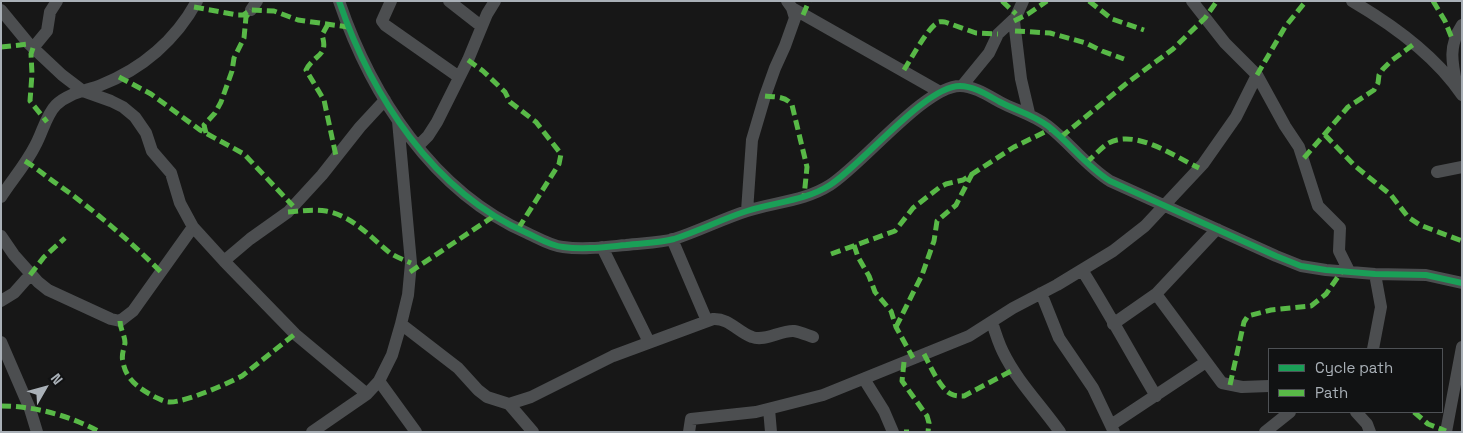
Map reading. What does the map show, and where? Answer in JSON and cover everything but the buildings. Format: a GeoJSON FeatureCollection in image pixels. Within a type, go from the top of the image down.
{"type":"FeatureCollection","features":[{"type":"Feature","properties":{"kind":"street"},"geometry":{"type":"LineString","coordinates":[[33,48],[47,31],[50,12],[57,1]]}},
{"type":"Feature","properties":{"kind":"street"},"geometry":{"type":"LineString","coordinates":[[1,197],[35,147],[52,110],[57,104],[83,91],[101,86],[126,74],[160,49],[173,37],[197,1]]}},
{"type":"Feature","properties":{"kind":"street"},"geometry":{"type":"LineString","coordinates":[[339,1],[362,62],[398,121],[418,146],[472,202],[518,229],[560,247],[586,249],[672,239],[747,211],[808,196],[833,183],[921,104],[940,92],[952,87],[962,86],[1029,114],[1061,137],[1100,174],[1131,192],[1301,266],[1375,274],[1426,275],[1462,283]]}},
{"type":"Feature","properties":{"kind":"street"},"geometry":{"type":"LineString","coordinates":[[391,1],[382,21],[385,25],[459,77]]}},
{"type":"Feature","properties":{"kind":"street"},"geometry":{"type":"LineString","coordinates":[[449,1],[481,26]]}},
{"type":"Feature","properties":{"kind":"street"},"geometry":{"type":"LineString","coordinates":[[418,146],[428,136],[437,122],[476,43],[481,26],[495,1]]}},
{"type":"Feature","properties":{"kind":"street"},"geometry":{"type":"LineString","coordinates":[[962,86],[989,53],[998,34],[1015,18],[1023,1]]}},
{"type":"Feature","properties":{"kind":"street"},"geometry":{"type":"LineString","coordinates":[[1192,1],[1225,43],[1257,75],[1285,126],[1300,147],[1318,206],[1340,228],[1339,251],[1349,271]]}},
{"type":"Feature","properties":{"kind":"street"},"geometry":{"type":"LineString","coordinates":[[1352,1],[1414,44],[1438,65],[1460,92]]}},
{"type":"Feature","properties":{"kind":"street"},"geometry":{"type":"LineString","coordinates":[[789,5],[940,92]]}},
{"type":"Feature","properties":{"kind":"street"},"geometry":{"type":"LineString","coordinates":[[747,211],[752,140],[764,96],[795,18],[789,5]]}},
{"type":"Feature","properties":{"kind":"street"},"geometry":{"type":"LineString","coordinates":[[1,10],[33,48],[83,91],[112,101],[135,117],[146,133],[152,151],[172,173],[180,203],[193,226],[295,334],[367,394]]}},
{"type":"Feature","properties":{"kind":"street"},"geometry":{"type":"LineString","coordinates":[[1015,18],[1021,79],[1029,114]]}},
{"type":"Feature","properties":{"kind":"street"},"geometry":{"type":"LineString","coordinates":[[1460,92],[1454,75],[1452,49],[1453,41],[1462,25]]}},
{"type":"Feature","properties":{"kind":"street"},"geometry":{"type":"LineString","coordinates":[[689,432],[691,419],[756,412],[823,395],[969,336],[1013,308],[1041,294],[1113,251],[1145,226],[1203,164],[1236,117],[1257,75]]}},
{"type":"Feature","properties":{"kind":"street"},"geometry":{"type":"LineString","coordinates":[[224,261],[250,239],[288,212],[385,100]]}},
{"type":"Feature","properties":{"kind":"street"},"geometry":{"type":"LineString","coordinates":[[312,432],[367,394],[379,381],[392,355],[402,324],[408,295],[411,263],[398,121]]}},
{"type":"Feature","properties":{"kind":"street"},"geometry":{"type":"LineString","coordinates":[[1437,172],[1462,167]]}},
{"type":"Feature","properties":{"kind":"street"},"geometry":{"type":"LineString","coordinates":[[2,240],[30,275],[48,290],[111,319],[120,321],[133,311],[193,226]]}},
{"type":"Feature","properties":{"kind":"street"},"geometry":{"type":"LineString","coordinates":[[1113,324],[1156,294],[1217,229]]}},
{"type":"Feature","properties":{"kind":"street"},"geometry":{"type":"LineString","coordinates":[[672,239],[707,321]]}},
{"type":"Feature","properties":{"kind":"street"},"geometry":{"type":"LineString","coordinates":[[602,247],[649,342]]}},
{"type":"Feature","properties":{"kind":"street"},"geometry":{"type":"LineString","coordinates":[[1082,270],[1104,304],[1113,324],[1156,396]]}},
{"type":"Feature","properties":{"kind":"street"},"geometry":{"type":"LineString","coordinates":[[1373,348],[1381,302],[1375,274]]}},
{"type":"Feature","properties":{"kind":"street"},"geometry":{"type":"LineString","coordinates":[[1,301],[14,293],[30,275]]}},
{"type":"Feature","properties":{"kind":"street"},"geometry":{"type":"LineString","coordinates":[[1041,294],[1059,338],[1093,388],[1112,428],[1206,362]]}},
{"type":"Feature","properties":{"kind":"street"},"geometry":{"type":"LineString","coordinates":[[1156,294],[1224,384],[1242,387],[1268,386]]}},
{"type":"Feature","properties":{"kind":"street"},"geometry":{"type":"LineString","coordinates":[[510,404],[531,397],[613,356],[719,318],[752,338],[762,338],[782,332],[795,331],[813,337]]}},
{"type":"Feature","properties":{"kind":"street"},"geometry":{"type":"LineString","coordinates":[[992,322],[998,343],[1010,365],[1060,432]]}},
{"type":"Feature","properties":{"kind":"street"},"geometry":{"type":"LineString","coordinates":[[402,324],[458,368],[487,397],[510,404],[533,432]]}},
{"type":"Feature","properties":{"kind":"street"},"geometry":{"type":"LineString","coordinates":[[1,342],[38,432]]}},
{"type":"Feature","properties":{"kind":"street"},"geometry":{"type":"LineString","coordinates":[[1446,432],[1453,382],[1462,347]]}},
{"type":"Feature","properties":{"kind":"street"},"geometry":{"type":"LineString","coordinates":[[864,379],[884,411],[893,432]]}},
{"type":"Feature","properties":{"kind":"street"},"geometry":{"type":"LineString","coordinates":[[379,381],[416,432]]}},
{"type":"Feature","properties":{"kind":"street"},"geometry":{"type":"LineString","coordinates":[[769,409],[771,432]]}},
{"type":"Feature","properties":{"kind":"street"},"geometry":{"type":"LineString","coordinates":[[1265,432],[1289,413]]}},
{"type":"Feature","properties":{"kind":"street"},"geometry":{"type":"LineString","coordinates":[[1357,413],[1368,422]]}},
{"type":"Feature","properties":{"kind":"marked path"},"geometry":{"type":"LineString","coordinates":[[803,15],[809,1]]}},
{"type":"Feature","properties":{"kind":"marked path"},"geometry":{"type":"LineString","coordinates":[[1002,1],[1016,14]]}},
{"type":"Feature","properties":{"kind":"marked path"},"geometry":{"type":"LineString","coordinates":[[1014,21],[1047,1]]}},
{"type":"Feature","properties":{"kind":"marked path"},"geometry":{"type":"LineString","coordinates":[[1089,1],[1112,19],[1144,30]]}},
{"type":"Feature","properties":{"kind":"marked path"},"geometry":{"type":"LineString","coordinates":[[1061,137],[1127,83],[1173,49],[1205,18],[1217,1]]}},
{"type":"Feature","properties":{"kind":"marked path"},"geometry":{"type":"LineString","coordinates":[[1257,75],[1285,27],[1306,1]]}},
{"type":"Feature","properties":{"kind":"marked path"},"geometry":{"type":"LineString","coordinates":[[1433,1],[1445,21],[1453,41]]}},
{"type":"Feature","properties":{"kind":"marked path"},"geometry":{"type":"LineString","coordinates":[[194,7],[237,15],[243,15],[251,10],[274,11],[298,20],[348,27]]}},
{"type":"Feature","properties":{"kind":"marked path"},"geometry":{"type":"LineString","coordinates":[[206,133],[204,125],[215,113],[221,102],[232,71],[234,58],[244,38],[246,17],[251,10]]}},
{"type":"Feature","properties":{"kind":"marked path"},"geometry":{"type":"LineString","coordinates":[[904,70],[924,38],[933,26],[939,22],[945,22],[976,33],[998,34]]}},
{"type":"Feature","properties":{"kind":"marked path"},"geometry":{"type":"LineString","coordinates":[[328,24],[322,35],[324,48],[306,70],[324,100],[336,156]]}},
{"type":"Feature","properties":{"kind":"marked path"},"geometry":{"type":"LineString","coordinates":[[1015,31],[1050,33],[1086,43],[1124,59]]}},
{"type":"Feature","properties":{"kind":"marked path"},"geometry":{"type":"LineString","coordinates":[[1,47],[29,44]]}},
{"type":"Feature","properties":{"kind":"marked path"},"geometry":{"type":"LineString","coordinates":[[1304,158],[1348,107],[1374,90],[1383,69],[1414,44]]}},
{"type":"Feature","properties":{"kind":"marked path"},"geometry":{"type":"LineString","coordinates":[[33,48],[31,54],[30,101],[47,122]]}},
{"type":"Feature","properties":{"kind":"marked path"},"geometry":{"type":"LineString","coordinates":[[468,60],[505,92],[510,102],[536,122],[561,154],[559,164],[518,229]]}},
{"type":"Feature","properties":{"kind":"marked path"},"geometry":{"type":"LineString","coordinates":[[119,77],[151,94],[200,130],[244,154],[293,206]]}},
{"type":"Feature","properties":{"kind":"marked path"},"geometry":{"type":"LineString","coordinates":[[765,96],[783,98],[792,105],[807,167],[804,197]]}},
{"type":"Feature","properties":{"kind":"marked path"},"geometry":{"type":"LineString","coordinates":[[831,254],[895,231],[913,208],[940,187],[963,180],[1014,147],[1051,129]]}},
{"type":"Feature","properties":{"kind":"marked path"},"geometry":{"type":"LineString","coordinates":[[1325,135],[1355,166],[1391,195],[1408,217],[1420,225],[1462,241]]}},
{"type":"Feature","properties":{"kind":"marked path"},"geometry":{"type":"LineString","coordinates":[[1086,163],[1107,144],[1129,139],[1142,141],[1199,168]]}},
{"type":"Feature","properties":{"kind":"marked path"},"geometry":{"type":"LineString","coordinates":[[25,161],[99,216],[161,272]]}},
{"type":"Feature","properties":{"kind":"marked path"},"geometry":{"type":"LineString","coordinates":[[896,327],[922,275],[934,241],[937,221],[956,205],[972,174]]}},
{"type":"Feature","properties":{"kind":"marked path"},"geometry":{"type":"LineString","coordinates":[[288,212],[316,210],[345,217],[390,253],[411,263]]}},
{"type":"Feature","properties":{"kind":"marked path"},"geometry":{"type":"LineString","coordinates":[[410,272],[494,216]]}},
{"type":"Feature","properties":{"kind":"marked path"},"geometry":{"type":"LineString","coordinates":[[30,275],[44,257],[65,238]]}},
{"type":"Feature","properties":{"kind":"marked path"},"geometry":{"type":"LineString","coordinates":[[854,245],[875,292],[891,311],[896,327],[913,358]]}},
{"type":"Feature","properties":{"kind":"marked path"},"geometry":{"type":"LineString","coordinates":[[1230,385],[1244,322],[1248,316],[1271,310],[1311,306],[1326,294],[1342,271]]}},
{"type":"Feature","properties":{"kind":"marked path"},"geometry":{"type":"LineString","coordinates":[[120,321],[125,343],[122,359],[127,374],[144,391],[168,402],[196,396],[242,376],[295,334]]}},
{"type":"Feature","properties":{"kind":"marked path"},"geometry":{"type":"LineString","coordinates":[[924,354],[943,387],[956,396],[964,396],[1013,370]]}},
{"type":"Feature","properties":{"kind":"marked path"},"geometry":{"type":"LineString","coordinates":[[904,362],[902,381],[927,416],[929,423],[928,432]]}},
{"type":"Feature","properties":{"kind":"marked path"},"geometry":{"type":"LineString","coordinates":[[1,406],[14,406],[52,413],[77,421],[100,432]]}},
{"type":"Feature","properties":{"kind":"marked path"},"geometry":{"type":"LineString","coordinates":[[1415,413],[1428,424],[1446,431]]}},
{"type":"Feature","properties":{"kind":"marked path"},"geometry":{"type":"LineString","coordinates":[[904,432],[909,432]]}},
{"type":"Feature","properties":{"kind":"cycle path"},"geometry":{"type":"LineString","coordinates":[[339,1],[352,36],[388,105],[410,137],[435,166],[462,193],[493,215],[558,246],[594,248],[668,240],[747,211],[810,195],[830,185],[844,175],[912,112],[930,99],[946,89],[965,86],[1042,122],[1110,181],[1301,266],[1375,274],[1426,275],[1462,283]]}}]}
